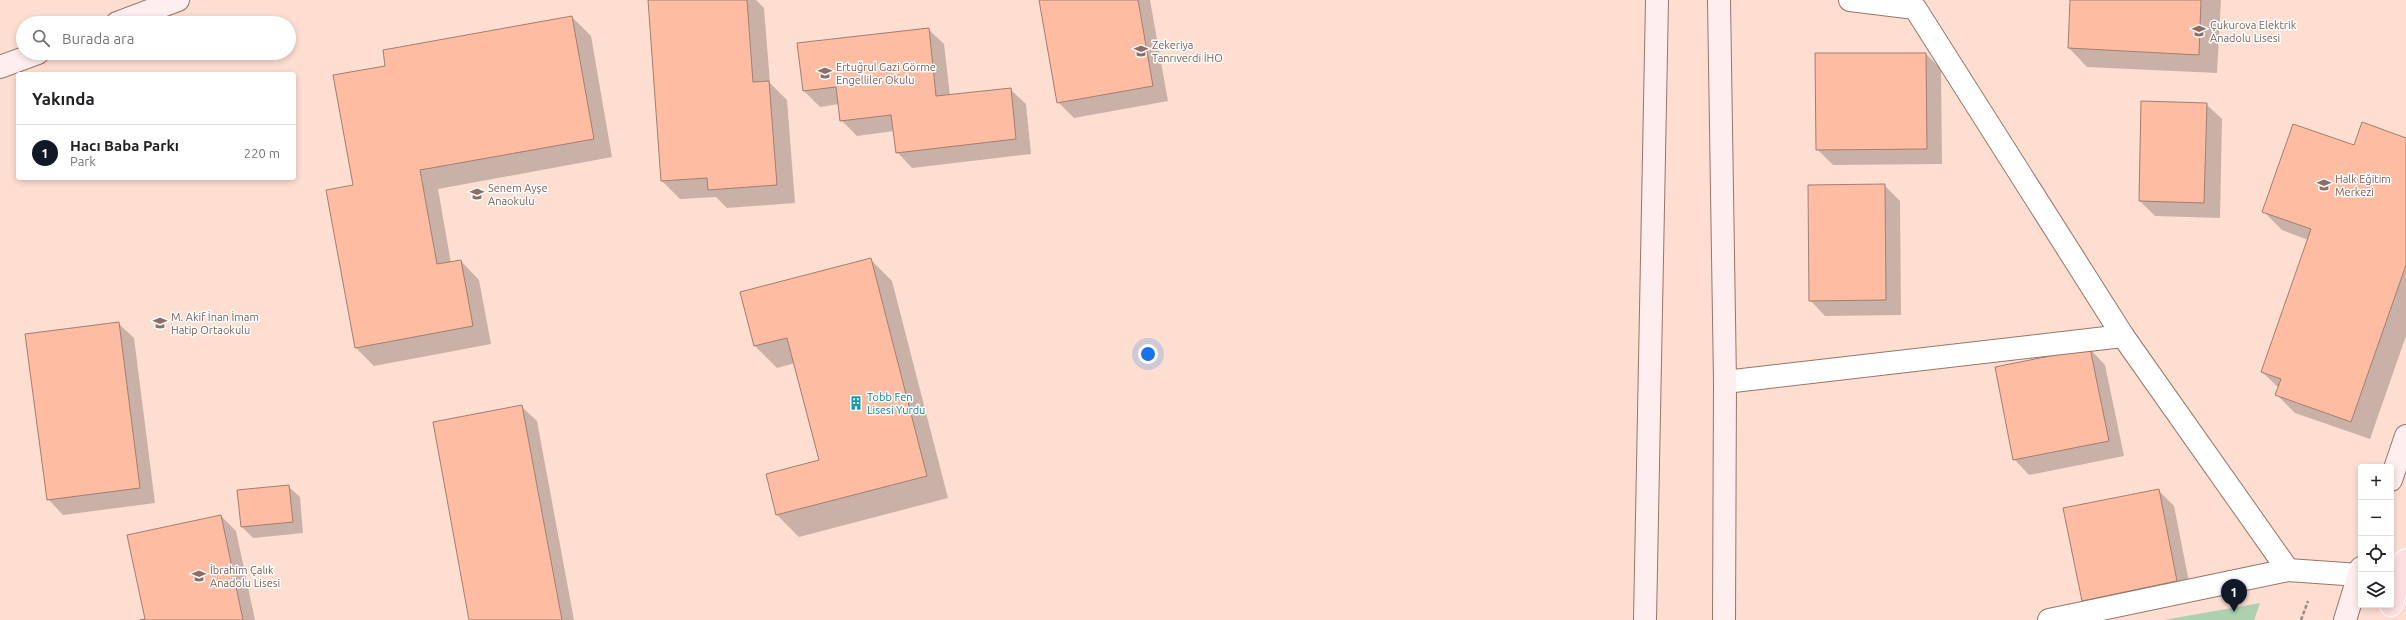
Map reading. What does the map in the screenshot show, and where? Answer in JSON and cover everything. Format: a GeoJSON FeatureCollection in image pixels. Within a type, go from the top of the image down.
{"type":"FeatureCollection","features":[{"type":"Feature","properties":{"kind":"main road"},"geometry":{"type":"LineString","coordinates":[[136,16],[178,0]]}},
{"type":"Feature","properties":{"kind":"main road"},"geometry":{"type":"LineString","coordinates":[[1645,620],[1657,0]]}},
{"type":"Feature","properties":{"kind":"main road"},"geometry":{"type":"LineString","coordinates":[[1720,0],[1725,382],[1724,620]]}},
{"type":"Feature","properties":{"kind":"main road"},"geometry":{"type":"LineString","coordinates":[[0,67],[19,60]]}},
{"type":"Feature","properties":{"kind":"main road"},"geometry":{"type":"LineString","coordinates":[[2394,471],[2406,436]]}},
{"type":"Feature","properties":{"kind":"main road"},"geometry":{"type":"LineString","coordinates":[[2394,596],[2406,560]]}},
{"type":"Feature","properties":{"kind":"main road"},"geometry":{"type":"LineString","coordinates":[[2345,620],[2360,572]]}},
{"type":"Feature","properties":{"kind":"main road"},"geometry":{"type":"LineString","coordinates":[[2386,620],[2390,608]]}},
{"type":"Feature","properties":{"kind":"street"},"geometry":{"type":"LineString","coordinates":[[1850,0],[1914,8],[2123,336],[2288,570]]}},
{"type":"Feature","properties":{"kind":"street"},"geometry":{"type":"LineString","coordinates":[[1725,382],[2123,336]]}},
{"type":"Feature","properties":{"kind":"street"},"geometry":{"type":"LineString","coordinates":[[2048,620],[2288,570],[2358,571]]}},
{"type":"Feature","properties":{"kind":"green space"},"geometry":{"type":"Polygon","coordinates":[[[2260,603],[2254,620],[2164,620],[2260,603]]]}},
{"type":"Feature","properties":{"kind":"building"},"geometry":{"type":"Polygon","coordinates":[[[648,0],[747,0],[753,82],[769,81],[777,185],[708,190],[707,178],[661,181],[648,0]]]}},
{"type":"Feature","properties":{"kind":"building"},"geometry":{"type":"Polygon","coordinates":[[[1039,0],[1138,0],[1153,86],[1057,103],[1039,0]]]}},
{"type":"Feature","properties":{"kind":"building"},"geometry":{"type":"Polygon","coordinates":[[[2070,0],[2201,0],[2199,55],[2068,48],[2070,0]]]}},
{"type":"Feature","properties":{"kind":"building"},"geometry":{"type":"Polygon","coordinates":[[[572,16],[594,139],[420,170],[437,264],[461,260],[473,326],[355,348],[326,190],[353,185],[333,75],[385,66],[383,50],[572,16]]]}},
{"type":"Feature","properties":{"kind":"building"},"geometry":{"type":"Polygon","coordinates":[[[929,28],[936,96],[1011,88],[1016,139],[896,153],[891,115],[840,121],[836,87],[803,91],[797,43],[929,28]]]}},
{"type":"Feature","properties":{"kind":"building"},"geometry":{"type":"Polygon","coordinates":[[[1815,53],[1926,53],[1927,149],[1816,150],[1815,53]]]}},
{"type":"Feature","properties":{"kind":"building"},"geometry":{"type":"Polygon","coordinates":[[[2141,101],[2207,103],[2204,203],[2139,201],[2141,101]]]}},
{"type":"Feature","properties":{"kind":"building"},"geometry":{"type":"Polygon","coordinates":[[[2362,122],[2406,138],[2406,265],[2351,422],[2275,395],[2281,379],[2261,372],[2311,229],[2262,212],[2293,124],[2354,145],[2362,122]]]}},
{"type":"Feature","properties":{"kind":"building"},"geometry":{"type":"Polygon","coordinates":[[[1885,184],[1886,300],[1809,301],[1808,185],[1885,184]]]}},
{"type":"Feature","properties":{"kind":"building","name":"Tobb Fen Lisesi Yurdu"},"geometry":{"type":"Polygon","coordinates":[[[871,258],[927,476],[776,515],[766,474],[819,460],[787,338],[754,346],[740,292],[871,258]]]}},
{"type":"Feature","properties":{"kind":"building"},"geometry":{"type":"Polygon","coordinates":[[[119,322],[140,488],[47,500],[25,334],[119,322]]]}},
{"type":"Feature","properties":{"kind":"building"},"geometry":{"type":"Polygon","coordinates":[[[2090,348],[2109,441],[2013,460],[1995,367],[2090,348]]]}},
{"type":"Feature","properties":{"kind":"building"},"geometry":{"type":"Polygon","coordinates":[[[522,405],[562,620],[469,620],[433,422],[522,405]]]}},
{"type":"Feature","properties":{"kind":"building"},"geometry":{"type":"Polygon","coordinates":[[[289,485],[293,522],[241,527],[237,490],[289,485]]]}},
{"type":"Feature","properties":{"kind":"building"},"geometry":{"type":"Polygon","coordinates":[[[2159,489],[2177,581],[2082,601],[2063,508],[2159,489]]]}},
{"type":"Feature","properties":{"kind":"building","name":"İbrahim Çalık Anadolu Lisesi"},"geometry":{"type":"Polygon","coordinates":[[[221,515],[243,620],[140,620],[145,619],[127,535],[221,515]]]}},
{"type":"Feature","properties":{"kind":"place","name":"Çukurova Elektrik Anadolu Lisesi"},"geometry":{"type":"Point","coordinates":[2199,31]}},
{"type":"Feature","properties":{"kind":"place","name":"Zekeriya Tanrıverdi İHO"},"geometry":{"type":"Point","coordinates":[1141,51]}},
{"type":"Feature","properties":{"kind":"place","name":"Ertuğrul Gazi Görme Engelliler Okulu"},"geometry":{"type":"Point","coordinates":[825,73]}},
{"type":"Feature","properties":{"kind":"place","name":"Halk Eğitim Merkezi"},"geometry":{"type":"Point","coordinates":[2324,185]}},
{"type":"Feature","properties":{"kind":"place","name":"Senem Ayşe Anaokulu"},"geometry":{"type":"Point","coordinates":[477,194]}},
{"type":"Feature","properties":{"kind":"place","name":"M. Akif İnan İmam Hatip Ortaokulu"},"geometry":{"type":"Point","coordinates":[160,323]}},
{"type":"Feature","properties":{"kind":"place","name":"Tobb Fen Lisesi Yurdu"},"geometry":{"type":"Point","coordinates":[856,403]}},
{"type":"Feature","properties":{"kind":"place","name":"İbrahim Çalık Anadolu Lisesi"},"geometry":{"type":"Point","coordinates":[199,576]}},
{"type":"Feature","properties":{"kind":"place","name":"Hacı Baba Parkı"},"geometry":{"type":"Point","coordinates":[2234,612]}}]}
